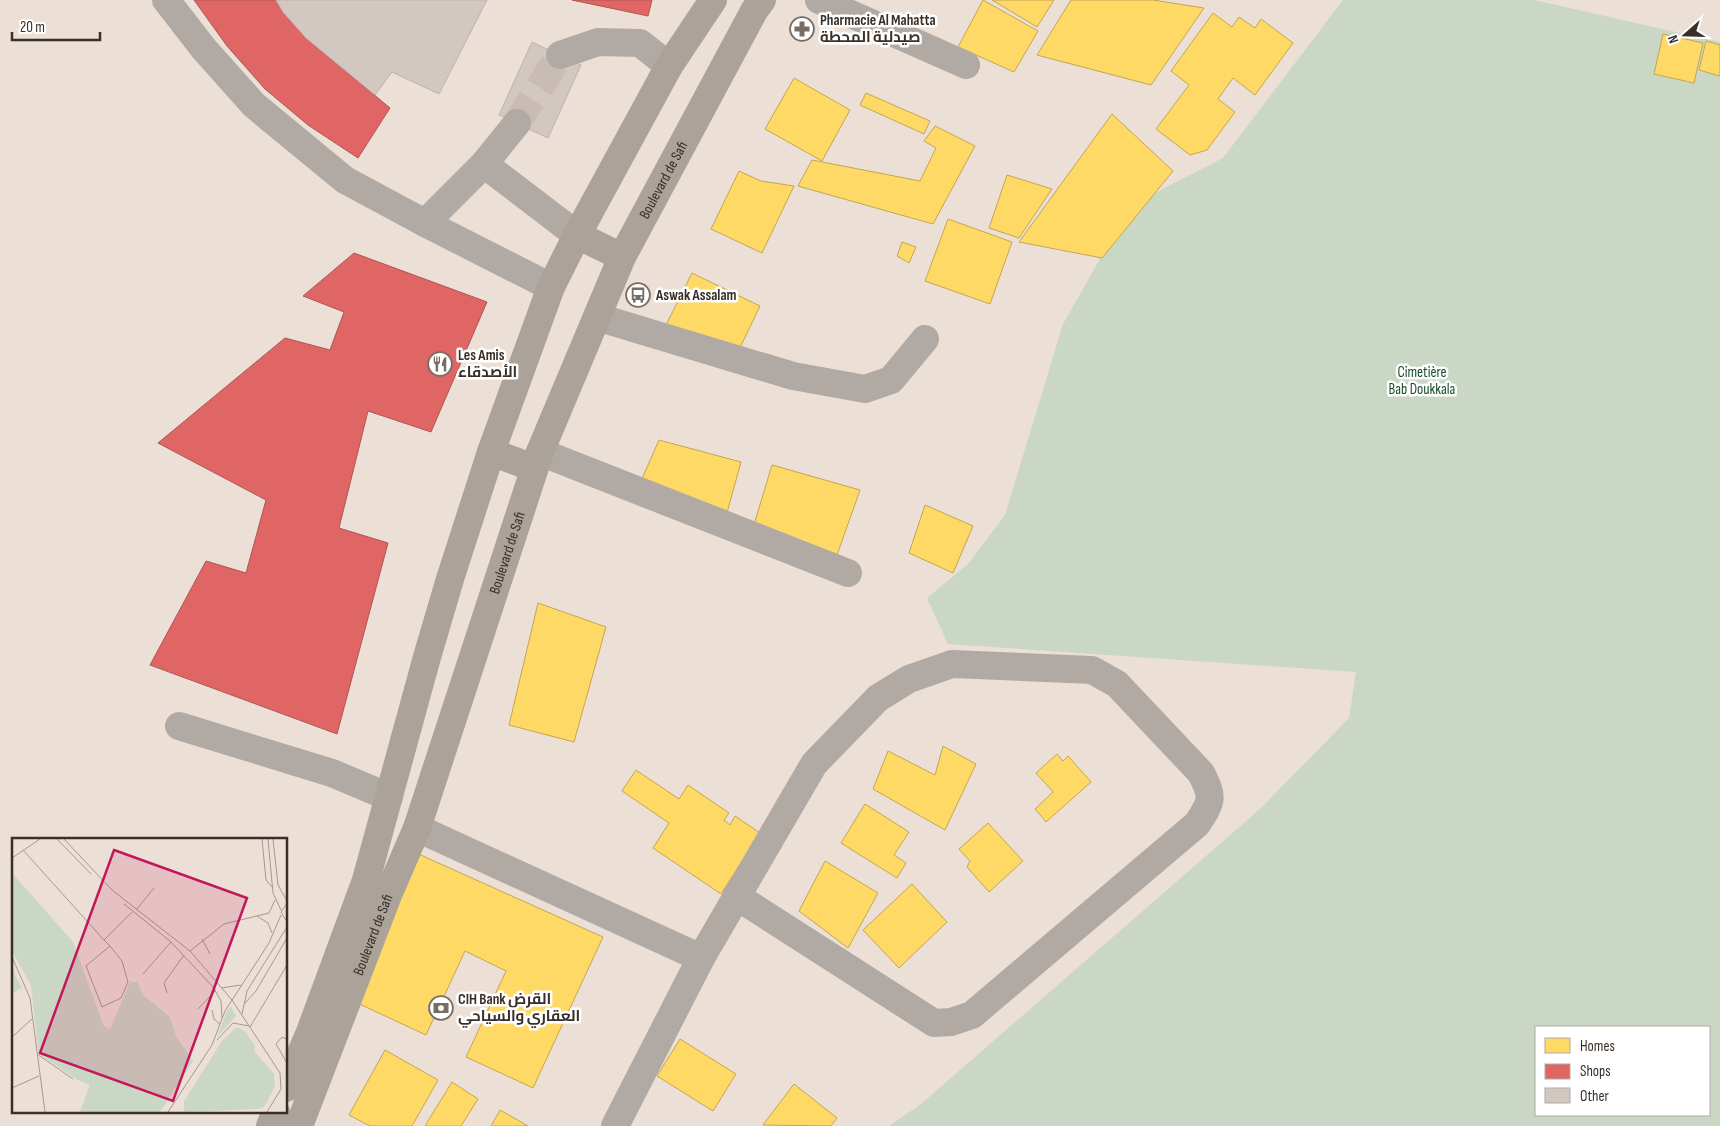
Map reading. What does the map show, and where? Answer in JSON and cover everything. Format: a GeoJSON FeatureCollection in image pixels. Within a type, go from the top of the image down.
{"type":"FeatureCollection","features":[{"type":"Feature","properties":{"kind":"main road","name":"Boulevard de Safi"},"geometry":{"type":"LineString","coordinates":[[288,1083],[310,1032],[366,880],[429,648],[491,452],[550,287],[669,66],[713,0]]}},
{"type":"Feature","properties":{"kind":"main road","name":"Boulevard de Safi"},"geometry":{"type":"LineString","coordinates":[[299,1126],[388,895],[416,828],[537,460],[622,257],[754,10],[762,0]]}},
{"type":"Feature","properties":{"kind":"main road"},"geometry":{"type":"LineString","coordinates":[[577,235],[622,257]]}},
{"type":"Feature","properties":{"kind":"main road"},"geometry":{"type":"LineString","coordinates":[[491,452],[537,460]]}},
{"type":"Feature","properties":{"kind":"main road"},"geometry":{"type":"LineString","coordinates":[[366,880],[388,895]]}},
{"type":"Feature","properties":{"kind":"main road"},"geometry":{"type":"LineString","coordinates":[[270,1126],[275,1114]]}},
{"type":"Feature","properties":{"kind":"street"},"geometry":{"type":"LineString","coordinates":[[166,0],[204,49],[254,105],[345,180],[550,287]]}},
{"type":"Feature","properties":{"kind":"street"},"geometry":{"type":"LineString","coordinates":[[819,0],[966,65]]}},
{"type":"Feature","properties":{"kind":"street"},"geometry":{"type":"LineString","coordinates":[[560,54],[598,42],[640,44],[669,66]]}},
{"type":"Feature","properties":{"kind":"street"},"geometry":{"type":"LineString","coordinates":[[426,223],[484,164],[517,123]]}},
{"type":"Feature","properties":{"kind":"street"},"geometry":{"type":"LineString","coordinates":[[484,164],[577,235]]}},
{"type":"Feature","properties":{"kind":"street"},"geometry":{"type":"LineString","coordinates":[[597,318],[793,376],[865,389],[891,380],[925,339]]}},
{"type":"Feature","properties":{"kind":"street"},"geometry":{"type":"LineString","coordinates":[[537,460],[848,573]]}},
{"type":"Feature","properties":{"kind":"street"},"geometry":{"type":"LineString","coordinates":[[615,1126],[701,958],[736,896],[814,764],[878,698],[909,679],[952,664],[1092,670],[1117,684],[1200,773],[1209,789],[1210,804],[1197,824],[972,1015],[950,1022],[934,1023],[736,896]]}},
{"type":"Feature","properties":{"kind":"street"},"geometry":{"type":"LineString","coordinates":[[179,726],[332,773],[389,797]]}},
{"type":"Feature","properties":{"kind":"street"},"geometry":{"type":"LineString","coordinates":[[416,828],[701,958]]}},
{"type":"Feature","properties":{"kind":"green space","name":"Cimetière Bab Doukkala"},"geometry":{"type":"Polygon","coordinates":[[[1343,0],[1534,0],[1720,42],[1720,1126],[889,1126],[921,1104],[1260,809],[1349,718],[1356,672],[948,644],[927,598],[968,564],[1005,515],[1063,324],[1104,252],[1155,193],[1223,158],[1343,0]]]}},
{"type":"Feature","properties":{"kind":"building: Homes"},"geometry":{"type":"Polygon","coordinates":[[[983,0],[1038,31],[1014,72],[958,47],[983,0]]]}},
{"type":"Feature","properties":{"kind":"building: Homes"},"geometry":{"type":"Polygon","coordinates":[[[992,0],[1054,0],[1037,27],[992,0]]]}},
{"type":"Feature","properties":{"kind":"building: Homes"},"geometry":{"type":"Polygon","coordinates":[[[1071,0],[1153,0],[1204,8],[1151,85],[1037,55],[1071,0]]]}},
{"type":"Feature","properties":{"kind":"building: Homes"},"geometry":{"type":"Polygon","coordinates":[[[1213,13],[1232,27],[1239,17],[1255,28],[1261,19],[1293,43],[1255,95],[1233,78],[1218,99],[1235,112],[1207,150],[1190,155],[1156,129],[1189,85],[1171,71],[1213,13]]]}},
{"type":"Feature","properties":{"kind":"building: Homes"},"geometry":{"type":"Polygon","coordinates":[[[1663,34],[1703,43],[1694,83],[1654,74],[1663,34]]]}},
{"type":"Feature","properties":{"kind":"building: Homes"},"geometry":{"type":"Polygon","coordinates":[[[1706,41],[1720,45],[1720,76],[1699,70],[1706,41]]]}},
{"type":"Feature","properties":{"kind":"building: Homes"},"geometry":{"type":"Polygon","coordinates":[[[794,78],[850,110],[822,161],[765,129],[794,78]]]}},
{"type":"Feature","properties":{"kind":"building: Homes"},"geometry":{"type":"Polygon","coordinates":[[[866,93],[930,121],[924,134],[860,105],[866,93]]]}},
{"type":"Feature","properties":{"kind":"building: Homes"},"geometry":{"type":"Polygon","coordinates":[[[1112,114],[1173,171],[1102,258],[1019,242],[1112,114]]]}},
{"type":"Feature","properties":{"kind":"building: Homes"},"geometry":{"type":"Polygon","coordinates":[[[935,126],[975,146],[933,224],[798,186],[812,160],[920,181],[936,148],[924,141],[935,126]]]}},
{"type":"Feature","properties":{"kind":"building: Homes"},"geometry":{"type":"Polygon","coordinates":[[[739,171],[761,181],[794,186],[762,253],[711,229],[739,171]]]}},
{"type":"Feature","properties":{"kind":"building: Homes"},"geometry":{"type":"Polygon","coordinates":[[[1007,175],[1052,189],[1019,238],[989,228],[1007,175]]]}},
{"type":"Feature","properties":{"kind":"building: Homes"},"geometry":{"type":"Polygon","coordinates":[[[948,219],[1012,242],[990,304],[925,281],[948,219]]]}},
{"type":"Feature","properties":{"kind":"building: Homes"},"geometry":{"type":"Polygon","coordinates":[[[902,242],[916,247],[909,263],[897,256],[902,242]]]}},
{"type":"Feature","properties":{"kind":"building: Homes"},"geometry":{"type":"Polygon","coordinates":[[[692,273],[760,306],[737,354],[665,327],[692,273]]]}},
{"type":"Feature","properties":{"kind":"building: Homes"},"geometry":{"type":"Polygon","coordinates":[[[659,440],[741,462],[725,520],[637,490],[659,440]]]}},
{"type":"Feature","properties":{"kind":"building: Homes"},"geometry":{"type":"Polygon","coordinates":[[[772,465],[860,490],[837,555],[753,528],[772,465]]]}},
{"type":"Feature","properties":{"kind":"building: Homes"},"geometry":{"type":"Polygon","coordinates":[[[925,505],[973,526],[953,573],[909,553],[925,505]]]}},
{"type":"Feature","properties":{"kind":"building: Homes"},"geometry":{"type":"Polygon","coordinates":[[[538,603],[606,627],[574,742],[509,725],[538,603]]]}},
{"type":"Feature","properties":{"kind":"building: Homes"},"geometry":{"type":"Polygon","coordinates":[[[943,746],[976,764],[945,830],[873,789],[888,751],[935,775],[943,746]]]}},
{"type":"Feature","properties":{"kind":"building: Homes"},"geometry":{"type":"Polygon","coordinates":[[[1057,754],[1063,761],[1068,756],[1091,782],[1046,822],[1035,809],[1053,792],[1036,773],[1057,754]]]}},
{"type":"Feature","properties":{"kind":"building: Homes"},"geometry":{"type":"Polygon","coordinates":[[[636,770],[679,799],[688,785],[729,813],[724,820],[730,825],[735,816],[760,833],[721,894],[653,848],[669,823],[622,791],[636,770]]]}},
{"type":"Feature","properties":{"kind":"building: Homes"},"geometry":{"type":"Polygon","coordinates":[[[865,804],[909,832],[894,855],[906,863],[897,878],[841,843],[865,804]]]}},
{"type":"Feature","properties":{"kind":"building: Homes"},"geometry":{"type":"Polygon","coordinates":[[[988,823],[1023,861],[989,892],[967,867],[970,861],[959,849],[988,823]]]}},
{"type":"Feature","properties":{"kind":"building: Homes"},"geometry":{"type":"Polygon","coordinates":[[[414,852],[603,937],[533,1088],[466,1057],[506,971],[465,951],[426,1035],[355,1002],[414,852]]]}},
{"type":"Feature","properties":{"kind":"building: Homes"},"geometry":{"type":"Polygon","coordinates":[[[825,861],[878,893],[848,948],[799,911],[825,861]]]}},
{"type":"Feature","properties":{"kind":"building: Homes"},"geometry":{"type":"Polygon","coordinates":[[[912,884],[947,922],[899,968],[863,930],[912,884]]]}},
{"type":"Feature","properties":{"kind":"building: Homes"},"geometry":{"type":"Polygon","coordinates":[[[680,1039],[736,1074],[713,1111],[657,1076],[680,1039]]]}},
{"type":"Feature","properties":{"kind":"building: Homes"},"geometry":{"type":"Polygon","coordinates":[[[385,1050],[438,1080],[412,1126],[370,1126],[349,1115],[385,1050]]]}},
{"type":"Feature","properties":{"kind":"building: Homes"},"geometry":{"type":"Polygon","coordinates":[[[452,1082],[478,1099],[461,1126],[425,1126],[452,1082]]]}},
{"type":"Feature","properties":{"kind":"building: Homes"},"geometry":{"type":"Polygon","coordinates":[[[794,1084],[837,1118],[831,1126],[763,1125],[794,1084]]]}},
{"type":"Feature","properties":{"kind":"building: Homes"},"geometry":{"type":"Polygon","coordinates":[[[500,1110],[528,1126],[491,1126],[500,1110]]]}},
{"type":"Feature","properties":{"kind":"building: Shops"},"geometry":{"type":"Polygon","coordinates":[[[194,0],[276,0],[283,12],[306,38],[390,108],[358,158],[308,125],[265,89],[227,46],[194,0]]]}},
{"type":"Feature","properties":{"kind":"building: Shops"},"geometry":{"type":"Polygon","coordinates":[[[572,0],[652,0],[648,16],[572,0]]]}},
{"type":"Feature","properties":{"kind":"building: Shops"},"geometry":{"type":"Polygon","coordinates":[[[354,253],[487,302],[431,432],[368,411],[339,528],[388,543],[337,734],[150,665],[206,561],[246,573],[266,500],[158,443],[285,338],[330,350],[344,312],[303,296],[354,253]]]}},
{"type":"Feature","properties":{"kind":"building: Other"},"geometry":{"type":"Polygon","coordinates":[[[276,0],[487,0],[439,94],[392,72],[375,95],[306,38],[283,12],[276,0]]]}},
{"type":"Feature","properties":{"kind":"building: Other"},"geometry":{"type":"Polygon","coordinates":[[[532,42],[581,65],[548,138],[499,115],[532,42]]]}},
{"type":"Feature","properties":{"kind":"tunnel"},"geometry":{"type":"LineString","coordinates":[[517,123],[560,55]]}},
{"type":"Feature","properties":{"kind":"place","name":"Pharmacie Al Mahatta صيدلية المحطة"},"geometry":{"type":"Point","coordinates":[802,29]}},
{"type":"Feature","properties":{"kind":"place","name":"Aswak Assalam"},"geometry":{"type":"Point","coordinates":[638,295]}},
{"type":"Feature","properties":{"kind":"place","name":"Les Amis الأصدقاء"},"geometry":{"type":"Point","coordinates":[440,364]}},
{"type":"Feature","properties":{"kind":"place","name":"CIH Bank القرض العقاري والسياحي"},"geometry":{"type":"Point","coordinates":[441,1008]}}]}
